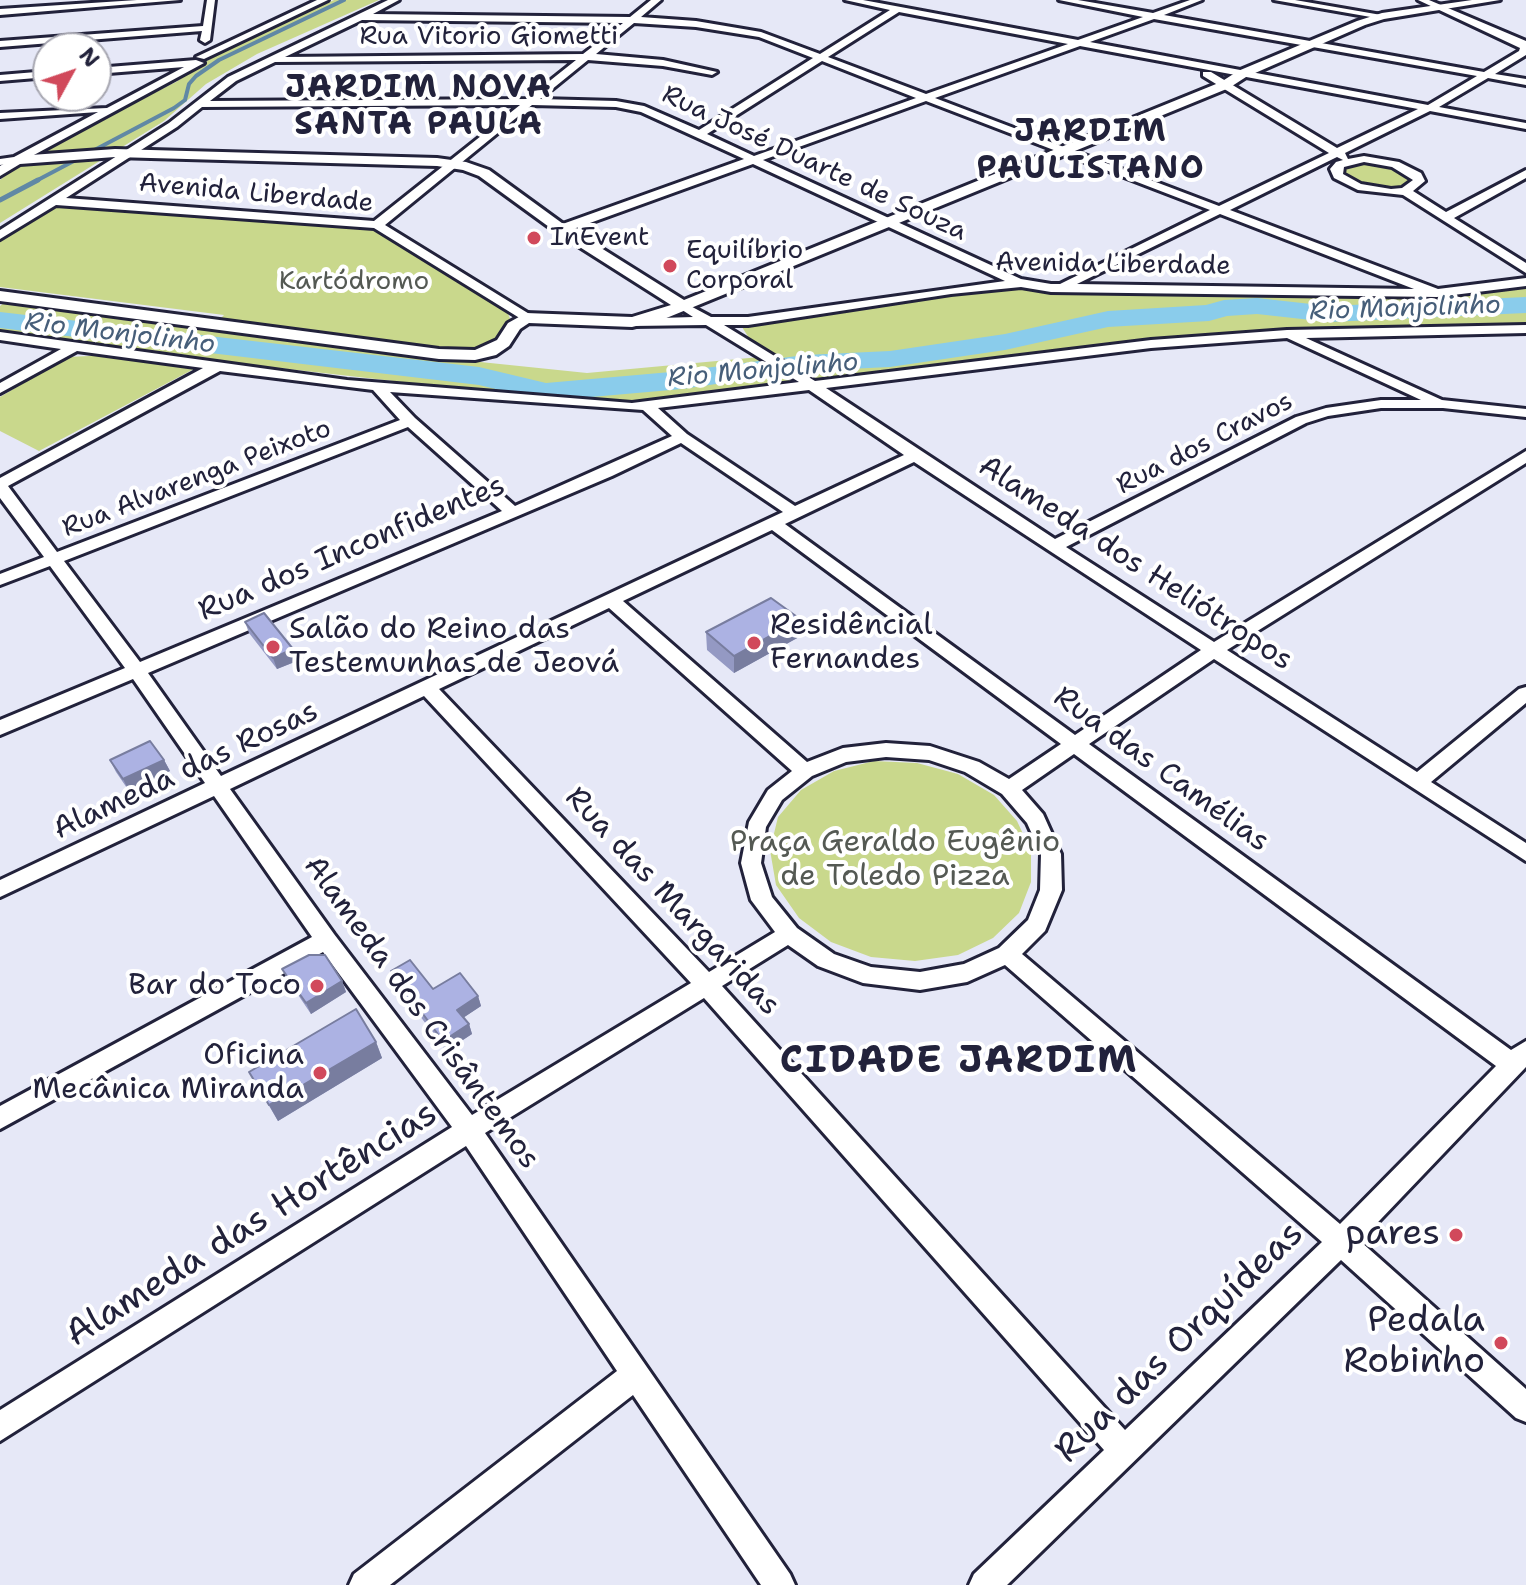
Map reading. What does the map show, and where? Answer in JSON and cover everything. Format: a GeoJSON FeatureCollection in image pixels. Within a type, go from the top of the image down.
{"type":"FeatureCollection","features":[{"type":"Feature","properties":{"kind":"street"},"geometry":{"type":"LineString","coordinates":[[0,12],[176,0]]}},
{"type":"Feature","properties":{"kind":"street"},"geometry":{"type":"LineString","coordinates":[[200,60],[211,0]]}},
{"type":"Feature","properties":{"kind":"street"},"geometry":{"type":"LineString","coordinates":[[0,172],[200,60],[324,0]]}},
{"type":"Feature","properties":{"kind":"street"},"geometry":{"type":"LineString","coordinates":[[0,235],[190,114],[222,86],[266,61],[395,0]]}},
{"type":"Feature","properties":{"kind":"street"},"geometry":{"type":"LineString","coordinates":[[377,225],[657,0]]}},
{"type":"Feature","properties":{"kind":"street"},"geometry":{"type":"LineString","coordinates":[[849,0],[1526,126]]}},
{"type":"Feature","properties":{"kind":"street"},"geometry":{"type":"LineString","coordinates":[[1063,0],[1526,82]]}},
{"type":"Feature","properties":{"kind":"street"},"geometry":{"type":"LineString","coordinates":[[561,229],[1198,0]]}},
{"type":"Feature","properties":{"kind":"street"},"geometry":{"type":"LineString","coordinates":[[1278,0],[1382,16]]}},
{"type":"Feature","properties":{"kind":"street"},"geometry":{"type":"LineString","coordinates":[[1061,287],[1429,108],[1487,75],[1524,49],[1422,0]]}},
{"type":"Feature","properties":{"kind":"street"},"geometry":{"type":"LineString","coordinates":[[632,322],[683,306],[885,221],[1225,85],[1242,74],[1382,16],[1495,0]]}},
{"type":"Feature","properties":{"kind":"street"},"geometry":{"type":"LineString","coordinates":[[700,134],[898,9]]}},
{"type":"Feature","properties":{"kind":"street"},"geometry":{"type":"LineString","coordinates":[[362,17],[632,20],[737,30],[770,38],[1437,293]]}},
{"type":"Feature","properties":{"kind":"street"},"geometry":{"type":"LineString","coordinates":[[0,44],[208,28]]}},
{"type":"Feature","properties":{"kind":"street","name":"Rua Vitorio Giometti"},"geometry":{"type":"LineString","coordinates":[[266,61],[586,57],[663,63],[712,72]]}},
{"type":"Feature","properties":{"kind":"street"},"geometry":{"type":"LineString","coordinates":[[112,69],[200,60]]}},
{"type":"Feature","properties":{"kind":"street"},"geometry":{"type":"LineString","coordinates":[[1189,64],[1350,161]]}},
{"type":"Feature","properties":{"kind":"street"},"geometry":{"type":"LineString","coordinates":[[0,78],[32,75]]}},
{"type":"Feature","properties":{"kind":"street","name":"Rua José Duarte de Souza"},"geometry":{"type":"LineString","coordinates":[[199,104],[528,102],[630,106],[650,111],[1021,283]]}},
{"type":"Feature","properties":{"kind":"street"},"geometry":{"type":"LineString","coordinates":[[0,116],[115,109]]}},
{"type":"Feature","properties":{"kind":"street"},"geometry":{"type":"LineString","coordinates":[[0,162],[56,156],[127,154],[451,163],[484,173],[561,229],[683,306]]}},
{"type":"Feature","properties":{"kind":"street"},"geometry":{"type":"LineString","coordinates":[[1405,191],[1419,181],[1408,169],[1380,160],[1350,161],[1336,169],[1346,182],[1374,191],[1405,191],[1526,269]]}},
{"type":"Feature","properties":{"kind":"street"},"geometry":{"type":"LineString","coordinates":[[1445,218],[1526,173]]}},
{"type":"Feature","properties":{"kind":"street","name":"Avenida Liberdade"},"geometry":{"type":"LineString","coordinates":[[56,201],[377,225],[526,318],[632,322],[748,321],[951,290],[1021,283],[1061,287],[1437,293],[1526,282]]}},
{"type":"Feature","properties":{"kind":"street"},"geometry":{"type":"LineString","coordinates":[[0,296],[457,356],[490,351],[503,343],[514,326],[526,318]]}},
{"type":"Feature","properties":{"kind":"street","name":"Alameda dos Heliótropos"},"geometry":{"type":"LineString","coordinates":[[683,306],[796,374],[915,456],[1526,853]]}},
{"type":"Feature","properties":{"kind":"street"},"geometry":{"type":"LineString","coordinates":[[0,336],[72,348],[125,352],[377,386],[609,406],[647,406],[1151,344],[1287,334],[1526,329]]}},
{"type":"Feature","properties":{"kind":"street"},"geometry":{"type":"LineString","coordinates":[[1287,334],[1443,404]]}},
{"type":"Feature","properties":{"kind":"street"},"geometry":{"type":"LineString","coordinates":[[0,389],[72,348]]}},
{"type":"Feature","properties":{"kind":"street"},"geometry":{"type":"LineString","coordinates":[[0,485],[220,365]]}},
{"type":"Feature","properties":{"kind":"street"},"geometry":{"type":"LineString","coordinates":[[377,386],[410,421],[512,511]]}},
{"type":"Feature","properties":{"kind":"street","name":"Rua dos Cravos"},"geometry":{"type":"LineString","coordinates":[[1055,546],[1301,420],[1326,412],[1381,404],[1443,404],[1526,413]]}},
{"type":"Feature","properties":{"kind":"street"},"geometry":{"type":"LineString","coordinates":[[647,406],[682,437],[796,514]]}},
{"type":"Feature","properties":{"kind":"street","name":"Rua Alvarenga Peixoto"},"geometry":{"type":"LineString","coordinates":[[0,580],[410,421]]}},
{"type":"Feature","properties":{"kind":"street","name":"Rua dos Inconfidentes"},"geometry":{"type":"LineString","coordinates":[[0,728],[607,473],[682,437]]}},
{"type":"Feature","properties":{"kind":"street","name":"Alameda das Rosas"},"geometry":{"type":"LineString","coordinates":[[0,889],[915,456]]}},
{"type":"Feature","properties":{"kind":"street"},"geometry":{"type":"LineString","coordinates":[[1009,789],[1215,649],[1526,456]]}},
{"type":"Feature","properties":{"kind":"street","name":"Alameda dos Crisântemos"},"geometry":{"type":"LineString","coordinates":[[0,485],[137,671],[326,940],[469,1130],[779,1585]]}},
{"type":"Feature","properties":{"kind":"street","name":"Rua das Camélias"},"geometry":{"type":"LineString","coordinates":[[774,524],[1074,743],[1519,1058]]}},
{"type":"Feature","properties":{"kind":"street"},"geometry":{"type":"LineString","coordinates":[[612,601],[805,771]]}},
{"type":"Feature","properties":{"kind":"street","name":"Rua das Margaridas"},"geometry":{"type":"LineString","coordinates":[[427,688],[707,985],[1123,1449]]}},
{"type":"Feature","properties":{"kind":"street"},"geometry":{"type":"LineString","coordinates":[[1419,781],[1526,693]]}},
{"type":"Feature","properties":{"kind":"street"},"geometry":{"type":"LineString","coordinates":[[886,750],[930,753],[972,767],[1009,789],[1036,819],[1051,854],[1051,890],[1037,925],[1007,954],[967,973],[920,981],[871,976],[826,960],[789,934],[762,900],[751,863],[756,827],[775,795],[805,771],[843,755],[886,750]]}},
{"type":"Feature","properties":{"kind":"street","name":"Alameda das Hortências"},"geometry":{"type":"LineString","coordinates":[[0,1427],[469,1130],[789,934]]}},
{"type":"Feature","properties":{"kind":"street"},"geometry":{"type":"LineString","coordinates":[[0,1118],[326,940]]}},
{"type":"Feature","properties":{"kind":"street"},"geometry":{"type":"LineString","coordinates":[[1007,954],[1341,1242],[1526,1408]]}},
{"type":"Feature","properties":{"kind":"street","name":"Rua das Orquídeas"},"geometry":{"type":"LineString","coordinates":[[985,1585],[1341,1242],[1519,1058]]}},
{"type":"Feature","properties":{"kind":"street"},"geometry":{"type":"LineString","coordinates":[[365,1585],[635,1375]]}},
{"type":"Feature","properties":{"kind":"green space"},"geometry":{"type":"Polygon","coordinates":[[[334,0],[379,0],[257,54],[206,84],[164,121],[0,223],[0,180],[36,151],[176,82],[219,53],[334,0]]]}},
{"type":"Feature","properties":{"kind":"green space"},"geometry":{"type":"Polygon","coordinates":[[[1361,162],[1388,164],[1412,179],[1410,184],[1392,189],[1365,186],[1345,177],[1342,172],[1344,167],[1361,162]]]}},
{"type":"Feature","properties":{"kind":"green space","name":"Kartódromo"},"geometry":{"type":"Polygon","coordinates":[[[73,206],[372,228],[498,304],[507,311],[511,321],[495,342],[480,350],[462,352],[218,321],[224,315],[0,287],[0,239],[48,209],[73,206]]]}},
{"type":"Feature","properties":{"kind":"green space"},"geometry":{"type":"Polygon","coordinates":[[[1005,286],[1060,293],[1395,297],[1440,296],[1526,286],[1526,325],[1355,331],[1269,330],[815,380],[749,338],[742,327],[743,323],[1005,286]]]}},
{"type":"Feature","properties":{"kind":"green space"},"geometry":{"type":"Polygon","coordinates":[[[5,302],[403,354],[587,373],[760,357],[795,378],[778,386],[642,402],[508,394],[235,363],[0,331],[0,306],[5,302]]]}},
{"type":"Feature","properties":{"kind":"green space"},"geometry":{"type":"Polygon","coordinates":[[[112,355],[194,369],[39,451],[0,431],[0,397],[67,357],[112,355]]]}},
{"type":"Feature","properties":{"kind":"green space","name":"Praça Geraldo Eugênio de Toledo Pizza"},"geometry":{"type":"Polygon","coordinates":[[[874,761],[917,763],[958,774],[994,795],[1017,821],[1031,851],[1031,882],[1019,913],[993,938],[958,955],[915,961],[871,957],[831,942],[799,918],[776,885],[770,850],[778,817],[801,790],[834,771],[874,761]]]}},
{"type":"Feature","properties":{"kind":"building"},"geometry":{"type":"Polygon","coordinates":[[[771,598],[800,619],[734,656],[706,632],[771,598]]]}},
{"type":"Feature","properties":{"kind":"building"},"geometry":{"type":"Polygon","coordinates":[[[264,613],[293,649],[273,658],[245,622],[264,613]]]}},
{"type":"Feature","properties":{"kind":"building"},"geometry":{"type":"Polygon","coordinates":[[[150,741],[164,760],[123,779],[110,760],[150,741]]]}},
{"type":"Feature","properties":{"kind":"building","name":"Bar do Toco"},"geometry":{"type":"Polygon","coordinates":[[[309,955],[325,955],[342,981],[306,1003],[282,969],[309,955]]]}},
{"type":"Feature","properties":{"kind":"building"},"geometry":{"type":"Polygon","coordinates":[[[410,960],[433,989],[460,973],[478,996],[457,1010],[469,1024],[443,1041],[391,971],[410,960]]]}},
{"type":"Feature","properties":{"kind":"building"},"geometry":{"type":"Polygon","coordinates":[[[356,1009],[376,1042],[269,1105],[249,1072],[356,1009]]]}},
{"type":"Feature","properties":{"kind":"waterway"},"geometry":{"type":"LineString","coordinates":[[34,182],[174,108],[185,100],[189,84],[196,76],[219,60],[344,0]]}},
{"type":"Feature","properties":{"kind":"waterway"},"geometry":{"type":"LineString","coordinates":[[0,200],[38,180]]}},
{"type":"Feature","properties":{"kind":"waterway","name":"Rio Monjolinho"},"geometry":{"type":"LineString","coordinates":[[0,320],[479,376],[546,392],[682,380],[805,363],[890,359],[1005,342],[1108,319],[1209,313],[1224,308],[1257,306],[1329,314],[1526,305]]}},
{"type":"Feature","properties":{"kind":"place","name":"InEvent"},"geometry":{"type":"Point","coordinates":[534,238]}},
{"type":"Feature","properties":{"kind":"place","name":"Equilíbrio Corporal"},"geometry":{"type":"Point","coordinates":[670,266]}},
{"type":"Feature","properties":{"kind":"place","name":"Residêncial Fernandes"},"geometry":{"type":"Point","coordinates":[754,643]}},
{"type":"Feature","properties":{"kind":"place","name":"Salão do Reino das Testemunhas de Jeová"},"geometry":{"type":"Point","coordinates":[273,647]}},
{"type":"Feature","properties":{"kind":"place","name":"Bar do Toco"},"geometry":{"type":"Point","coordinates":[317,986]}},
{"type":"Feature","properties":{"kind":"place","name":"Oficina Mecânica Miranda"},"geometry":{"type":"Point","coordinates":[320,1073]}},
{"type":"Feature","properties":{"kind":"place","name":"pares"},"geometry":{"type":"Point","coordinates":[1456,1235]}},
{"type":"Feature","properties":{"kind":"place","name":"Pedala Robinho"},"geometry":{"type":"Point","coordinates":[1501,1343]}},
{"type":"Feature","properties":{"kind":"district","name":"JARDIM NOVA SANTA PAULA"},"geometry":{"type":"Point","coordinates":[419,108]}},
{"type":"Feature","properties":{"kind":"district","name":"JARDIM PAULISTANO"},"geometry":{"type":"Point","coordinates":[1091,152]}},
{"type":"Feature","properties":{"kind":"district","name":"CIDADE JARDIM"},"geometry":{"type":"Point","coordinates":[959,1062]}}]}
